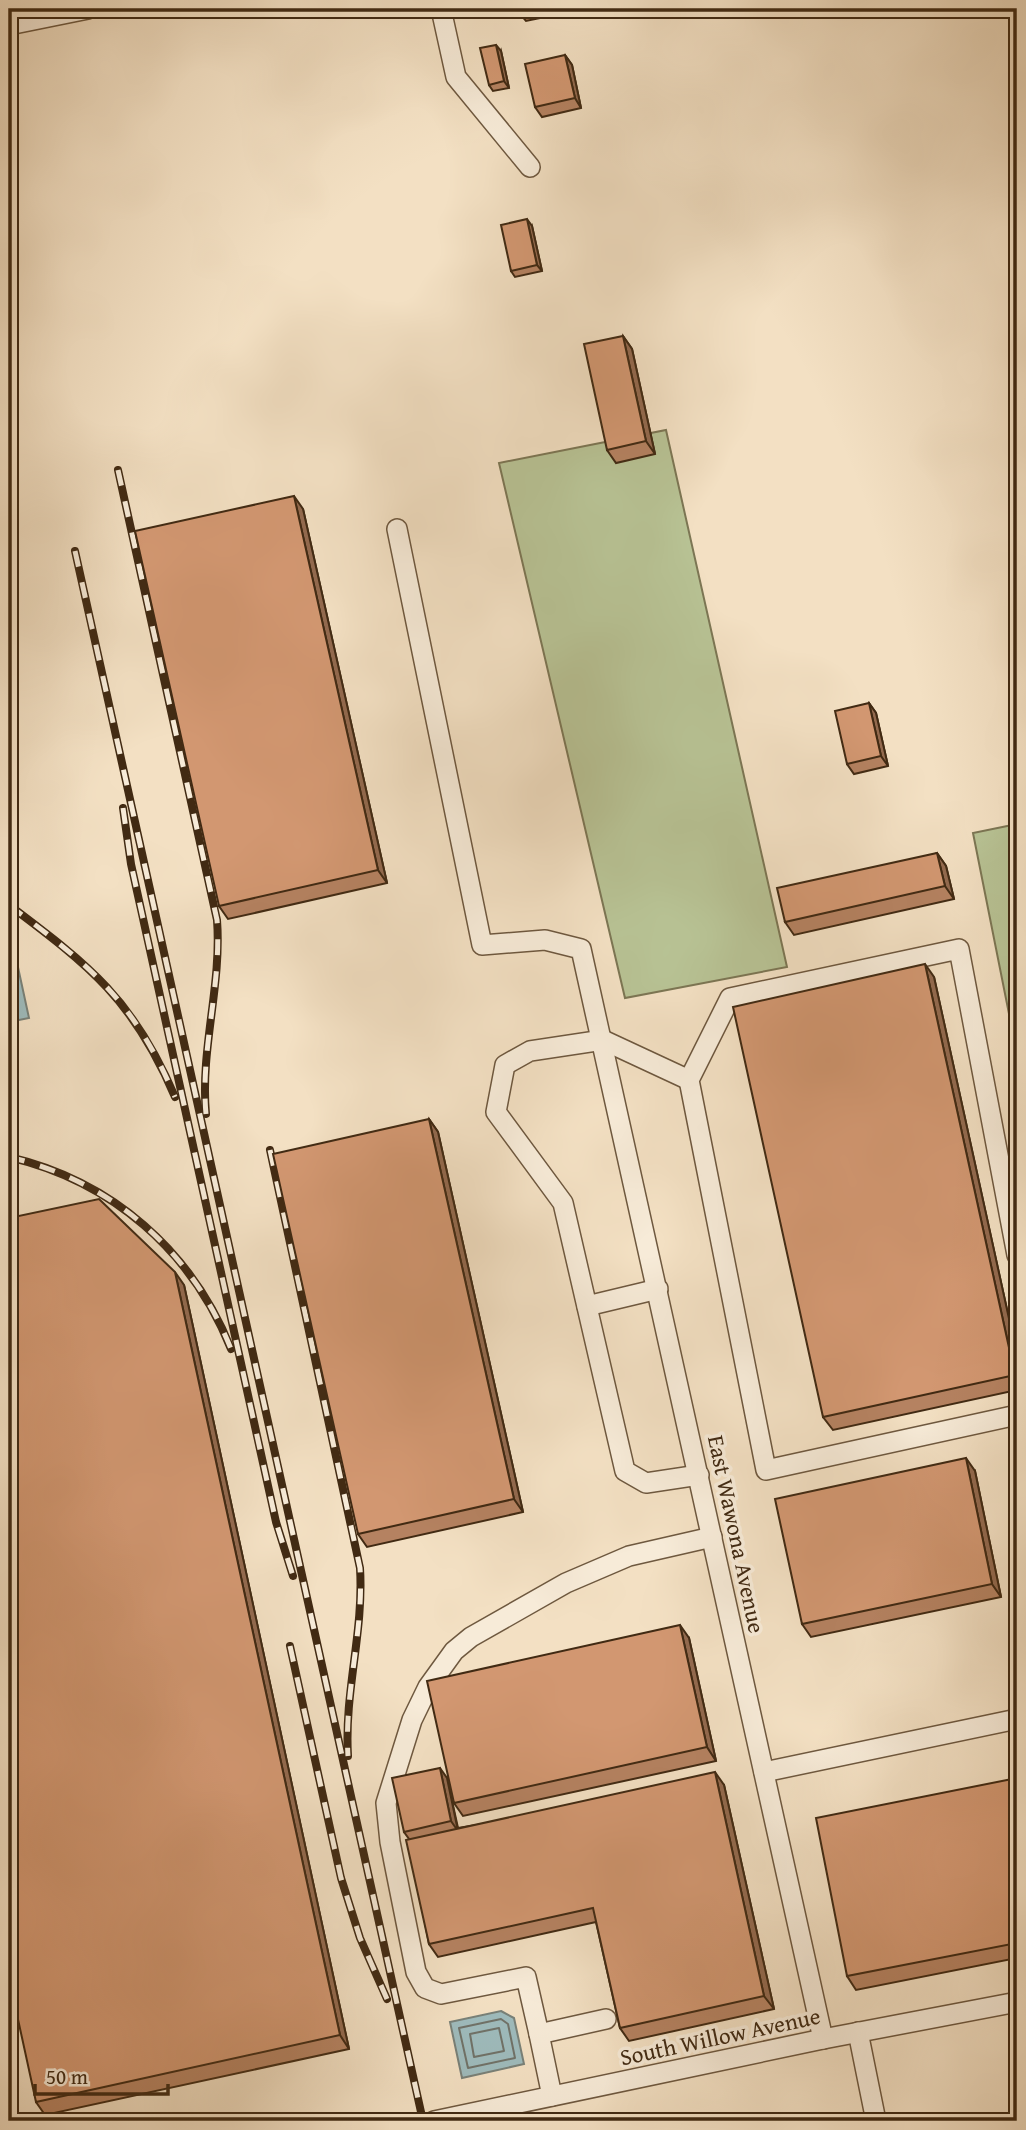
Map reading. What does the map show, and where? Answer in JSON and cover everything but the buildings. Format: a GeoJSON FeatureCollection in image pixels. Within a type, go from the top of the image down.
{"type":"FeatureCollection","features":[{"type":"Feature","properties":{"kind":"street"},"geometry":{"type":"LineString","coordinates":[[9,25],[88,9]]}},
{"type":"Feature","properties":{"kind":"street"},"geometry":{"type":"LineString","coordinates":[[441,9],[456,77],[530,167]]}},
{"type":"Feature","properties":{"kind":"street","name":"East Wawona Avenue"},"geometry":{"type":"LineString","coordinates":[[397,529],[482,945],[545,940],[581,949],[823,2039]]}},
{"type":"Feature","properties":{"kind":"street"},"geometry":{"type":"LineString","coordinates":[[1017,1255],[959,949],[730,998],[689,1080],[766,1470],[1017,1415]]}},
{"type":"Feature","properties":{"kind":"street"},"geometry":{"type":"LineString","coordinates":[[689,1080],[603,1040],[530,1051],[505,1065],[496,1112],[563,1203],[625,1471],[646,1483],[699,1475]]}},
{"type":"Feature","properties":{"kind":"street"},"geometry":{"type":"LineString","coordinates":[[587,1306],[658,1289]]}},
{"type":"Feature","properties":{"kind":"street"},"geometry":{"type":"LineString","coordinates":[[552,2096],[526,1976],[440,1994],[425,1988],[416,1972],[390,1842],[386,1802],[412,1720],[428,1687],[454,1651],[471,1637],[566,1583],[605,1565],[629,1556],[712,1537]]}},
{"type":"Feature","properties":{"kind":"street"},"geometry":{"type":"LineString","coordinates":[[764,1772],[1017,1719]]}},
{"type":"Feature","properties":{"kind":"street","name":"South Willow Avenue"},"geometry":{"type":"LineString","coordinates":[[434,2121],[823,2039],[1017,2002]]}},
{"type":"Feature","properties":{"kind":"street"},"geometry":{"type":"LineString","coordinates":[[538,2034],[606,2019]]}},
{"type":"Feature","properties":{"kind":"street"},"geometry":{"type":"LineString","coordinates":[[858,2032],[876,2121]]}},
{"type":"Feature","properties":{"kind":"green space"},"geometry":{"type":"Polygon","coordinates":[[[666,430],[787,967],[625,998],[499,463],[666,430]]]}},
{"type":"Feature","properties":{"kind":"green space"},"geometry":{"type":"Polygon","coordinates":[[[1017,824],[1017,1054],[973,833],[1017,824]]]}},
{"type":"Feature","properties":{"kind":"water"},"geometry":{"type":"Polygon","coordinates":[[[16,958],[29,1018],[9,1022],[9,959],[16,958]]]}},
{"type":"Feature","properties":{"kind":"water"},"geometry":{"type":"Polygon","coordinates":[[[501,2011],[514,2018],[524,2064],[462,2078],[450,2022],[501,2011]]]}},
{"type":"Feature","properties":{"kind":"railway"},"geometry":{"type":"LineString","coordinates":[[118,470],[217,920],[217,969],[206,1065],[206,1114]]}},
{"type":"Feature","properties":{"kind":"railway"},"geometry":{"type":"LineString","coordinates":[[75,551],[423,2121]]}},
{"type":"Feature","properties":{"kind":"railway"},"geometry":{"type":"LineString","coordinates":[[123,808],[131,864],[276,1522],[293,1576]]}},
{"type":"Feature","properties":{"kind":"railway"},"geometry":{"type":"LineString","coordinates":[[9,905],[63,947],[107,987],[143,1035],[175,1097]]}},
{"type":"Feature","properties":{"kind":"railway"},"geometry":{"type":"LineString","coordinates":[[270,1150],[360,1568],[348,1756]]}},
{"type":"Feature","properties":{"kind":"railway"},"geometry":{"type":"LineString","coordinates":[[9,1157],[47,1168],[82,1183],[114,1202],[144,1225],[171,1252],[194,1281],[231,1349]]}},
{"type":"Feature","properties":{"kind":"railway"},"geometry":{"type":"LineString","coordinates":[[290,1646],[341,1878],[360,1938],[387,1999]]}}]}
